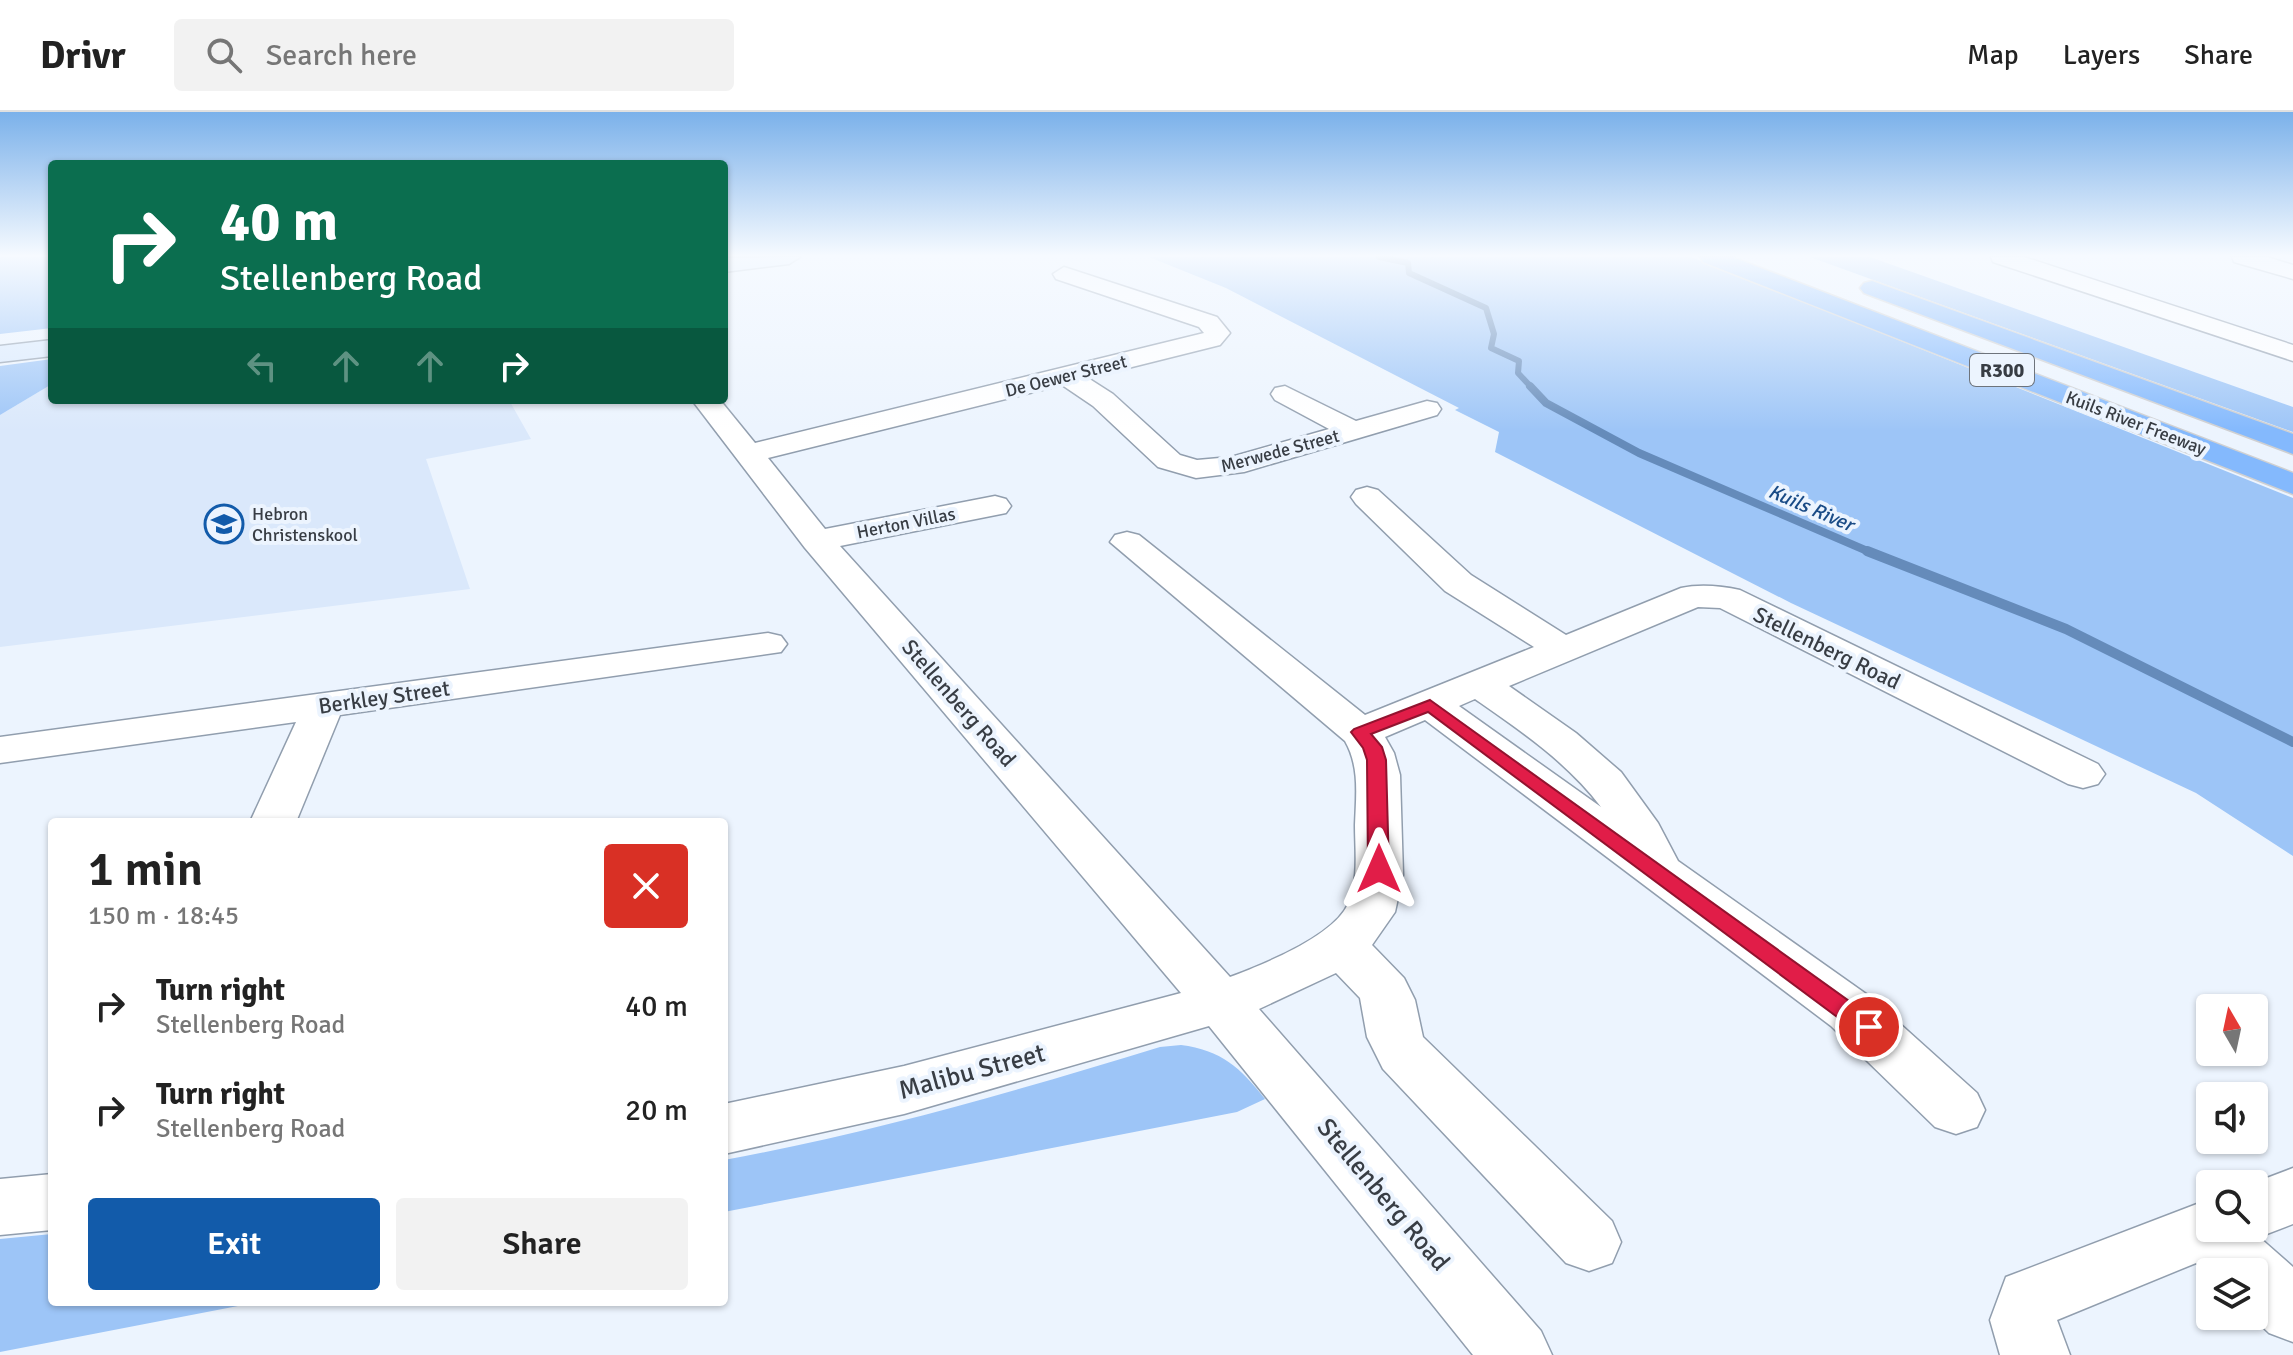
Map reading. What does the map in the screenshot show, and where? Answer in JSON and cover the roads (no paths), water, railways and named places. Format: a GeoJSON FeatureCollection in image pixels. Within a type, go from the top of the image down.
{"type":"FeatureCollection","features":[{"type":"Feature","properties":{"kind":"highway","name":"Kuils River Freeway"},"geometry":{"type":"LineString","coordinates":[[1860,315],[2293,484]]}},
{"type":"Feature","properties":{"kind":"highway","name":"Kuils River Freeway"},"geometry":{"type":"LineString","coordinates":[[1945,315],[2293,445]]}},
{"type":"Feature","properties":{"kind":"street","name":"De Oewer Street"},"geometry":{"type":"LineString","coordinates":[[748,454],[1211,340],[1218,331],[1208,322],[1187,315]]}},
{"type":"Feature","properties":{"kind":"street"},"geometry":{"type":"LineString","coordinates":[[2177,315],[2293,353]]}},
{"type":"Feature","properties":{"kind":"street"},"geometry":{"type":"LineString","coordinates":[[0,342],[48,336]]}},
{"type":"Feature","properties":{"kind":"street"},"geometry":{"type":"LineString","coordinates":[[0,354],[48,348]]}},
{"type":"Feature","properties":{"kind":"street","name":"Merwede Street"},"geometry":{"type":"LineString","coordinates":[[1067,376],[1103,400],[1164,457],[1188,468],[1214,470],[1233,466],[1427,409]]}},
{"type":"Feature","properties":{"kind":"street"},"geometry":{"type":"LineString","coordinates":[[1285,394],[1354,431]]}},
{"type":"Feature","properties":{"kind":"street","name":"Stellenberg Road"},"geometry":{"type":"LineString","coordinates":[[709,404],[817,541],[1280,1071],[1517,1355]]}},
{"type":"Feature","properties":{"kind":"street"},"geometry":{"type":"LineString","coordinates":[[1367,497],[1458,583],[1564,650]]}},
{"type":"Feature","properties":{"kind":"street","name":"Herton Villas"},"geometry":{"type":"LineString","coordinates":[[817,541],[995,506]]}},
{"type":"Feature","properties":{"kind":"street"},"geometry":{"type":"LineString","coordinates":[[1127,542],[1360,732],[1374,751],[1378,772],[1378,884],[1363,924],[1339,945],[1311,963],[1260,987],[1217,1001]]}},
{"type":"Feature","properties":{"kind":"street","name":"Stellenberg Road"},"geometry":{"type":"LineString","coordinates":[[1360,732],[1694,596],[1723,597],[2083,774]]}},
{"type":"Feature","properties":{"kind":"street","name":"Berkley Street"},"geometry":{"type":"LineString","coordinates":[[0,750],[768,644]]}},
{"type":"Feature","properties":{"kind":"street"},"geometry":{"type":"LineString","coordinates":[[1481,685],[1589,762],[1631,816],[1646,840],[1659,871]]}},
{"type":"Feature","properties":{"kind":"street"},"geometry":{"type":"LineString","coordinates":[[275,818],[324,705]]}},
{"type":"Feature","properties":{"kind":"street"},"geometry":{"type":"LineString","coordinates":[[1430,705],[1850,1011],[1956,1110]]}},
{"type":"Feature","properties":{"kind":"street"},"geometry":{"type":"LineString","coordinates":[[1339,945],[1383,988],[1391,1034],[1403,1053],[1589,1242]]}},
{"type":"Feature","properties":{"kind":"street","name":"Malibu Street"},"geometry":{"type":"LineString","coordinates":[[728,1128],[905,1090],[1217,1001]]}},
{"type":"Feature","properties":{"kind":"street"},"geometry":{"type":"LineString","coordinates":[[2268,1206],[2293,1196]]}},
{"type":"Feature","properties":{"kind":"street"},"geometry":{"type":"LineString","coordinates":[[0,1207],[48,1202]]}},
{"type":"Feature","properties":{"kind":"street"},"geometry":{"type":"LineString","coordinates":[[2035,1355],[2025,1333],[2023,1316],[2030,1299],[2196,1234]]}},
{"type":"Feature","properties":{"kind":"street"},"geometry":{"type":"LineString","coordinates":[[2268,1287],[2293,1310]]}},
{"type":"Feature","properties":{"kind":"waterway","name":"Kuils River"},"geometry":{"type":"LineString","coordinates":[[1488,315],[1494,334],[1491,348],[1519,361],[1518,373],[1532,388]]}},
{"type":"Feature","properties":{"kind":"waterway","name":"Kuils River"},"geometry":{"type":"LineString","coordinates":[[1530,386],[1546,403],[1639,453],[1871,553]]}},
{"type":"Feature","properties":{"kind":"waterway","name":"Kuils River"},"geometry":{"type":"LineString","coordinates":[[1867,551],[1871,553]]}},
{"type":"Feature","properties":{"kind":"waterway","name":"Kuils River"},"geometry":{"type":"LineString","coordinates":[[1871,553],[2066,629],[2293,742]]}},
{"type":"Feature","properties":{"kind":"place","name":"Hebron Christenskool"},"geometry":{"type":"Point","coordinates":[224,524]}}]}
